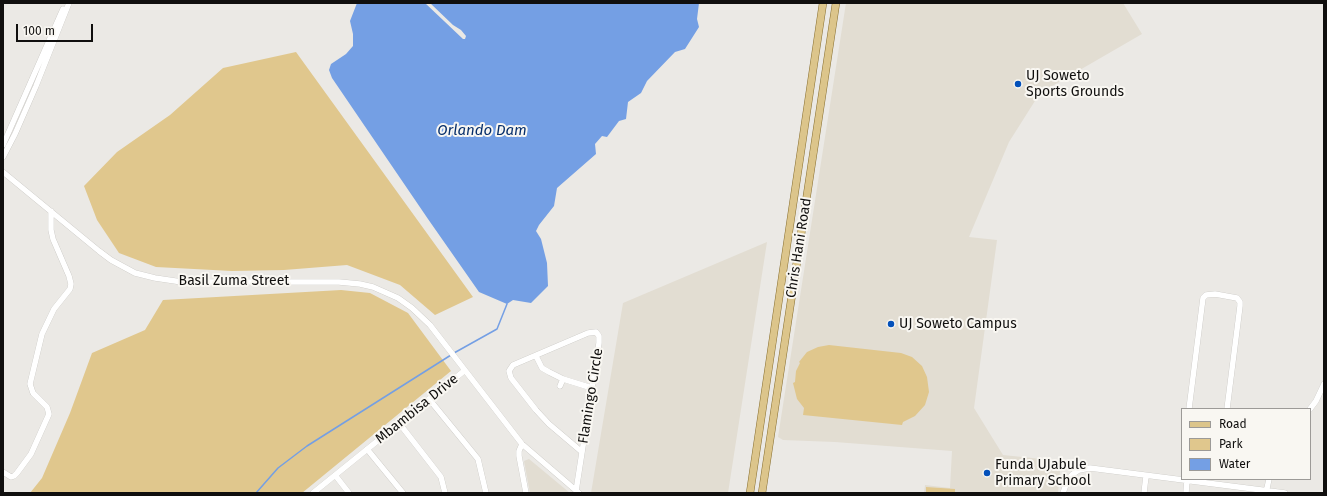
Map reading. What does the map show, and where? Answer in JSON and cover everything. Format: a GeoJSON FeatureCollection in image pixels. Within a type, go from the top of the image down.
{"type":"FeatureCollection","features":[{"type":"Feature","properties":{"kind":"main road","name":"Chris Hani Road"},"geometry":{"type":"LineString","coordinates":[[750,493],[824,3]]}},
{"type":"Feature","properties":{"kind":"main road","name":"Chris Hani Road"},"geometry":{"type":"LineString","coordinates":[[762,493],[836,3]]}},
{"type":"Feature","properties":{"kind":"street"},"geometry":{"type":"LineString","coordinates":[[3,146],[66,3]]}},
{"type":"Feature","properties":{"kind":"street"},"geometry":{"type":"LineString","coordinates":[[3,157],[27,106],[69,3]]}},
{"type":"Feature","properties":{"kind":"street","name":"Basil Zuma Street"},"geometry":{"type":"LineString","coordinates":[[3,172],[99,251],[111,260],[135,273],[182,282],[339,282],[360,284],[387,292],[405,303],[430,325],[464,370]]}},
{"type":"Feature","properties":{"kind":"street"},"geometry":{"type":"LineString","coordinates":[[3,472],[10,477],[17,474],[31,454],[49,414],[47,407],[33,393],[30,384],[42,334],[54,309],[70,289],[71,284],[53,239],[51,226],[52,211]]}},
{"type":"Feature","properties":{"kind":"street"},"geometry":{"type":"LineString","coordinates":[[1188,408],[1203,298],[1206,295],[1215,294],[1237,298],[1240,302],[1227,408]]}},
{"type":"Feature","properties":{"kind":"street","name":"Flamingo Circle"},"geometry":{"type":"LineString","coordinates":[[577,492],[600,339],[597,333],[588,333],[513,365],[509,370],[509,374],[536,410],[549,424],[582,452]]}},
{"type":"Feature","properties":{"kind":"street"},"geometry":{"type":"LineString","coordinates":[[536,356],[544,370],[592,388]]}},
{"type":"Feature","properties":{"kind":"street","name":"Mbambisa Drive"},"geometry":{"type":"LineString","coordinates":[[313,493],[464,370],[522,444],[577,492]]}},
{"type":"Feature","properties":{"kind":"street"},"geometry":{"type":"LineString","coordinates":[[560,386],[563,378]]}},
{"type":"Feature","properties":{"kind":"street"},"geometry":{"type":"LineString","coordinates":[[1311,408],[1316,401],[1324,384]]}},
{"type":"Feature","properties":{"kind":"street"},"geometry":{"type":"LineString","coordinates":[[429,399],[478,459],[486,493]]}},
{"type":"Feature","properties":{"kind":"street"},"geometry":{"type":"LineString","coordinates":[[399,423],[441,477],[445,493]]}},
{"type":"Feature","properties":{"kind":"street"},"geometry":{"type":"LineString","coordinates":[[522,444],[519,451],[519,456],[526,493]]}},
{"type":"Feature","properties":{"kind":"street"},"geometry":{"type":"LineString","coordinates":[[367,449],[403,493]]}},
{"type":"Feature","properties":{"kind":"street"},"geometry":{"type":"LineString","coordinates":[[1063,493],[1068,480],[1079,470],[1086,469],[1181,479]]}},
{"type":"Feature","properties":{"kind":"street"},"geometry":{"type":"LineString","coordinates":[[335,475],[349,493]]}},
{"type":"Feature","properties":{"kind":"street"},"geometry":{"type":"LineString","coordinates":[[1144,493],[1146,476]]}},
{"type":"Feature","properties":{"kind":"street"},"geometry":{"type":"LineString","coordinates":[[1186,493],[1187,480],[1218,481],[1267,492],[1285,493]]}},
{"type":"Feature","properties":{"kind":"street"},"geometry":{"type":"LineString","coordinates":[[1267,492],[1269,480]]}},
{"type":"Feature","properties":{"kind":"shaded area","name":"UJ Soweto Campus"},"geometry":{"type":"Polygon","coordinates":[[[846,3],[1123,3],[1142,34],[1040,93],[1009,142],[969,237],[997,240],[974,408],[1003,455],[1061,461],[1058,493],[924,493],[925,485],[950,488],[952,451],[835,442],[783,440],[778,437],[846,3]]]}},
{"type":"Feature","properties":{"kind":"shaded area"},"geometry":{"type":"Polygon","coordinates":[[[767,242],[728,493],[591,493],[623,303],[767,242]]]}},
{"type":"Feature","properties":{"kind":"shaded area"},"geometry":{"type":"Polygon","coordinates":[[[529,459],[570,493],[530,493],[524,461],[529,459]]]}},
{"type":"Feature","properties":{"kind":"green space"},"geometry":{"type":"Polygon","coordinates":[[[296,52],[473,297],[435,315],[400,285],[347,265],[284,270],[232,271],[156,267],[119,253],[97,220],[84,186],[117,152],[170,115],[223,68],[296,52]]]}},
{"type":"Feature","properties":{"kind":"green space"},"geometry":{"type":"Polygon","coordinates":[[[341,290],[370,293],[408,313],[451,371],[302,493],[30,493],[42,478],[70,413],[92,353],[145,330],[163,300],[341,290]]]}},
{"type":"Feature","properties":{"kind":"green space"},"geometry":{"type":"Polygon","coordinates":[[[829,345],[901,353],[912,357],[922,366],[927,377],[929,392],[925,405],[915,416],[903,422],[902,425],[803,415],[804,408],[797,399],[793,383],[795,382],[799,362],[807,352],[818,347],[829,345]]]}},
{"type":"Feature","properties":{"kind":"green space"},"geometry":{"type":"Polygon","coordinates":[[[926,487],[955,489],[955,493],[926,493],[926,487]]]}},
{"type":"Feature","properties":{"kind":"water","name":"Orlando Dam"},"geometry":{"type":"Polygon","coordinates":[[[357,3],[425,3],[463,39],[465,39],[466,36],[461,30],[453,25],[430,3],[699,3],[697,19],[699,27],[685,49],[675,52],[647,81],[641,93],[628,102],[626,119],[619,121],[607,137],[602,136],[595,144],[596,154],[557,188],[554,206],[536,231],[541,239],[547,263],[548,286],[531,303],[513,300],[507,304],[479,292],[332,78],[329,70],[331,64],[346,54],[353,46],[353,34],[350,21],[357,3]]]}},
{"type":"Feature","properties":{"kind":"waterway"},"geometry":{"type":"LineString","coordinates":[[454,353],[497,329],[507,304]]}},
{"type":"Feature","properties":{"kind":"waterway"},"geometry":{"type":"LineString","coordinates":[[256,493],[278,468],[307,446],[451,355]]}},
{"type":"Feature","properties":{"kind":"place","name":"UJ Soweto Sports Grounds"},"geometry":{"type":"Point","coordinates":[1018,84]}},
{"type":"Feature","properties":{"kind":"place","name":"UJ Soweto Campus"},"geometry":{"type":"Point","coordinates":[891,324]}},
{"type":"Feature","properties":{"kind":"place","name":"Funda UJabule Primary School"},"geometry":{"type":"Point","coordinates":[987,473]}}]}
